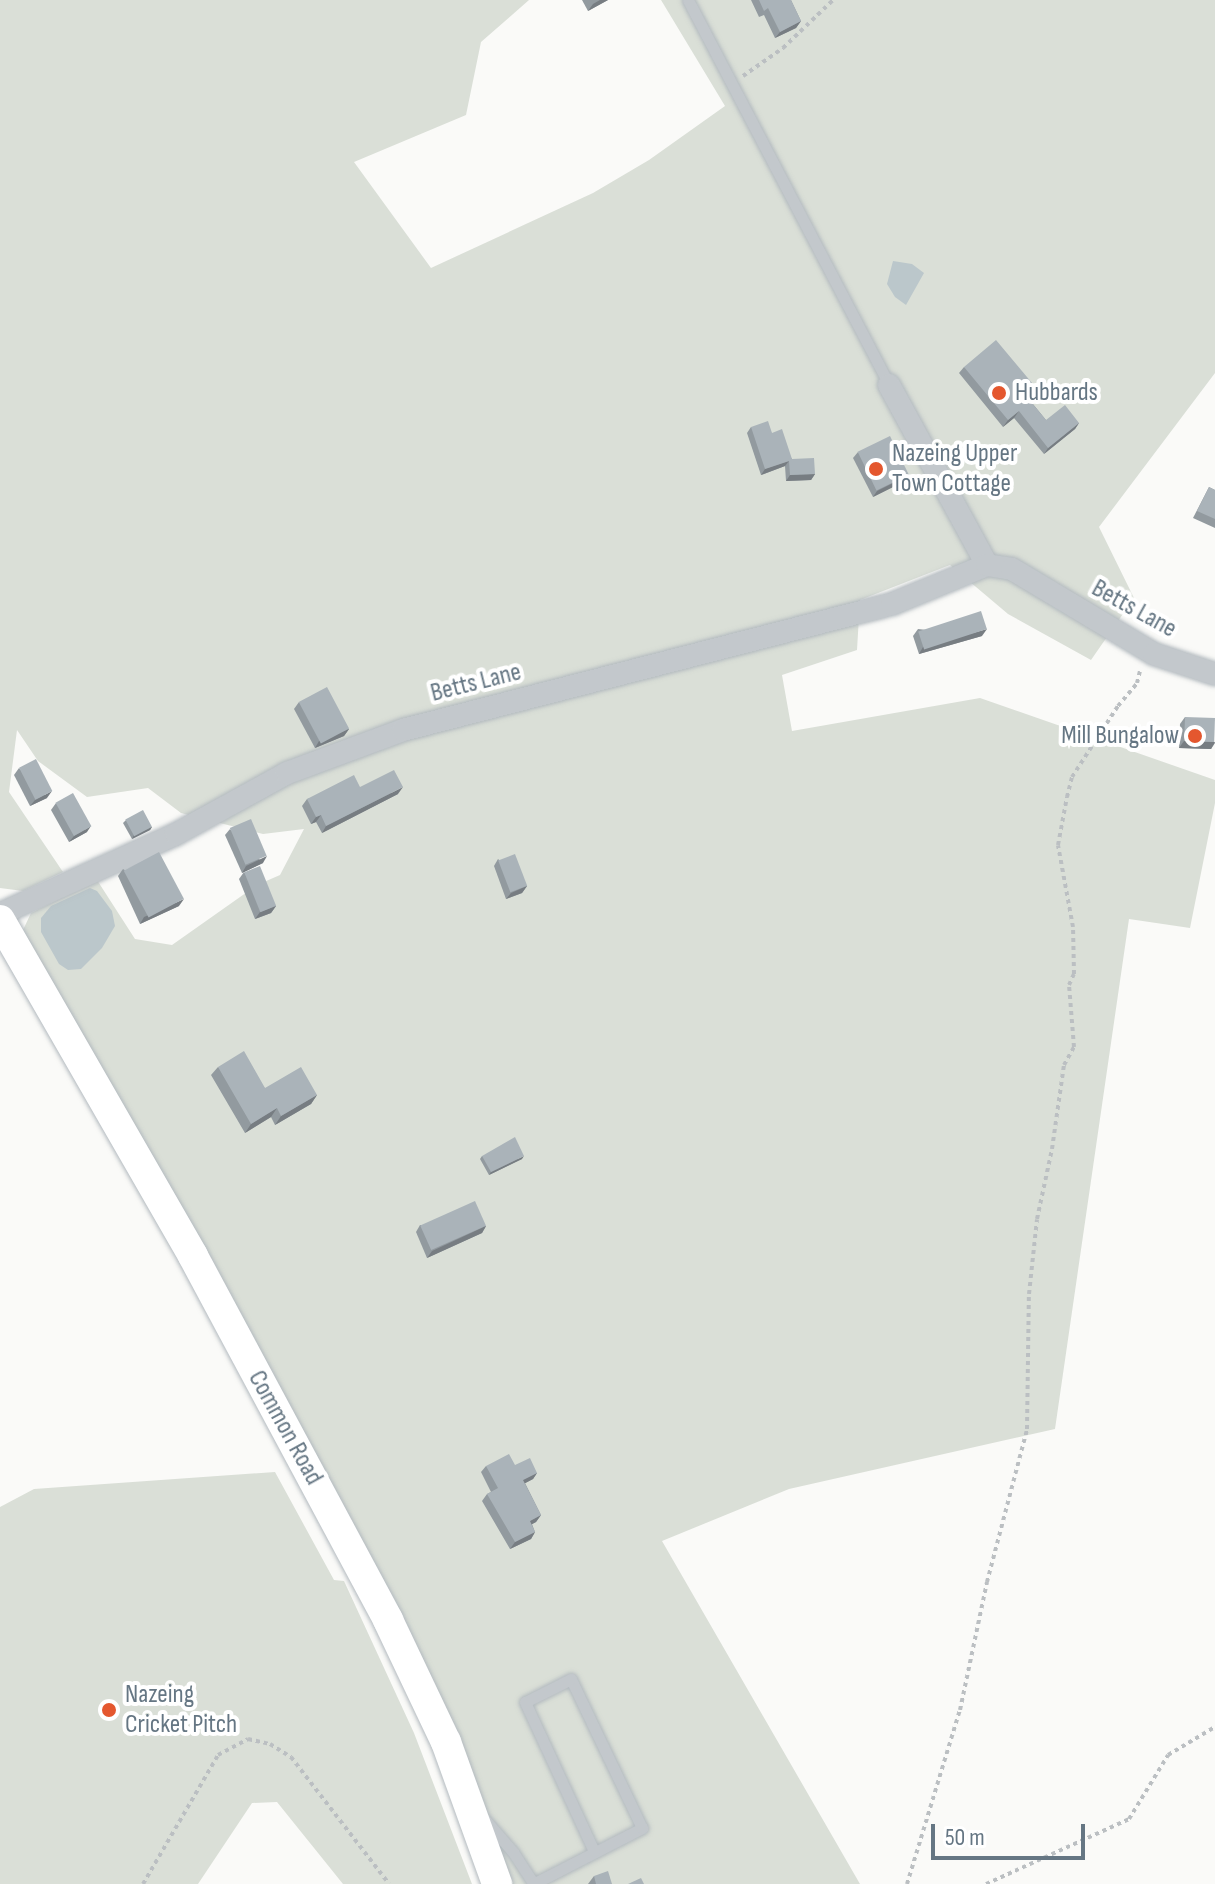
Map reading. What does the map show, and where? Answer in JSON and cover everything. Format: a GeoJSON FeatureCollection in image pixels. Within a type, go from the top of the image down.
{"type":"FeatureCollection","features":[{"type":"Feature","properties":{"kind":"street"},"geometry":{"type":"LineString","coordinates":[[889,385],[987,565]]}},
{"type":"Feature","properties":{"kind":"street","name":"Betts Lane"},"geometry":{"type":"LineString","coordinates":[[2,928],[287,773],[403,730],[892,604],[987,565],[1012,569],[1134,644],[1190,668],[1215,674]]}},
{"type":"Feature","properties":{"kind":"street","name":"Common Road"},"geometry":{"type":"LineString","coordinates":[[2,928],[193,1256],[335,1517],[446,1742],[497,1884]]}},
{"type":"Feature","properties":{"kind":"lane"},"geometry":{"type":"LineString","coordinates":[[688,0],[889,385]]}},
{"type":"Feature","properties":{"kind":"lane"},"geometry":{"type":"LineString","coordinates":[[469,1804],[492,1826],[533,1884],[642,1828],[571,1679],[525,1702],[594,1851]]}},
{"type":"Feature","properties":{"kind":"path"},"geometry":{"type":"LineString","coordinates":[[733,86],[748,70],[783,48],[833,0]]}},
{"type":"Feature","properties":{"kind":"path"},"geometry":{"type":"LineString","coordinates":[[907,1884],[960,1710],[987,1582],[1027,1429],[1029,1294],[1037,1219],[1052,1149],[1064,1065],[1074,1047],[1069,985],[1074,974],[1073,927],[1058,845],[1072,777],[1137,683],[1140,675],[1134,644]]}},
{"type":"Feature","properties":{"kind":"path"},"geometry":{"type":"LineString","coordinates":[[986,1884],[1129,1819],[1168,1755],[1215,1727]]}},
{"type":"Feature","properties":{"kind":"path"},"geometry":{"type":"LineString","coordinates":[[143,1884],[218,1755],[248,1739],[270,1744],[291,1757],[389,1884]]}},
{"type":"Feature","properties":{"kind":"shaded area"},"geometry":{"type":"Polygon","coordinates":[[[0,0],[529,0],[481,42],[466,115],[354,162],[431,268],[593,193],[649,160],[725,106],[661,0],[1215,0],[1215,373],[1099,527],[1134,598],[1091,660],[1008,614],[950,565],[860,600],[857,650],[782,675],[792,731],[980,698],[1215,780],[1215,803],[1190,928],[1129,919],[1055,1429],[789,1489],[662,1541],[860,1884],[505,1884],[23,930],[31,913],[97,880],[135,939],[172,945],[257,885],[280,875],[304,829],[263,834],[181,813],[148,788],[87,797],[38,761],[17,730],[9,792],[63,872],[23,891],[0,888],[0,0]]]}},
{"type":"Feature","properties":{"kind":"shaded area"},"geometry":{"type":"Polygon","coordinates":[[[893,261],[912,264],[924,273],[906,305],[895,297],[887,284],[893,261]]]}},
{"type":"Feature","properties":{"kind":"shaded area"},"geometry":{"type":"Polygon","coordinates":[[[90,888],[97,891],[112,911],[115,926],[102,948],[81,969],[68,970],[59,964],[41,932],[41,918],[51,906],[90,888]]]}},
{"type":"Feature","properties":{"kind":"shaded area"},"geometry":{"type":"Polygon","coordinates":[[[275,1472],[334,1580],[344,1581],[414,1733],[472,1884],[343,1884],[277,1802],[252,1803],[198,1884],[0,1884],[0,1507],[34,1489],[275,1472]]]}},
{"type":"Feature","properties":{"kind":"building"},"geometry":{"type":"Polygon","coordinates":[[[759,0],[791,0],[801,21],[780,32],[768,8],[764,11],[759,0]]]}},
{"type":"Feature","properties":{"kind":"building"},"geometry":{"type":"Polygon","coordinates":[[[996,340],[1032,383],[1022,391],[1046,420],[1065,405],[1079,423],[1048,448],[1019,411],[1008,420],[964,367],[996,340]]]}},
{"type":"Feature","properties":{"kind":"building"},"geometry":{"type":"Polygon","coordinates":[[[768,421],[772,433],[782,429],[792,459],[814,458],[815,474],[790,475],[789,461],[765,469],[751,427],[768,421]]]}},
{"type":"Feature","properties":{"kind":"building","name":"Nazeing Upper Town Cottage"},"geometry":{"type":"Polygon","coordinates":[[[890,436],[909,475],[876,490],[858,452],[890,436]]]}},
{"type":"Feature","properties":{"kind":"building"},"geometry":{"type":"Polygon","coordinates":[[[1209,487],[1215,490],[1215,519],[1197,511],[1209,487]]]}},
{"type":"Feature","properties":{"kind":"building"},"geometry":{"type":"Polygon","coordinates":[[[981,611],[987,629],[924,649],[918,631],[981,611]]]}},
{"type":"Feature","properties":{"kind":"building"},"geometry":{"type":"Polygon","coordinates":[[[327,687],[349,728],[321,744],[299,702],[327,687]]]}},
{"type":"Feature","properties":{"kind":"building"},"geometry":{"type":"Polygon","coordinates":[[[1185,717],[1215,718],[1214,742],[1184,741],[1185,717]]]}},
{"type":"Feature","properties":{"kind":"building"},"geometry":{"type":"Polygon","coordinates":[[[36,759],[52,791],[35,800],[19,768],[36,759]]]}},
{"type":"Feature","properties":{"kind":"building"},"geometry":{"type":"Polygon","coordinates":[[[394,770],[403,787],[326,826],[321,815],[316,817],[307,799],[354,775],[360,787],[394,770]]]}},
{"type":"Feature","properties":{"kind":"building"},"geometry":{"type":"Polygon","coordinates":[[[73,793],[91,826],[74,836],[56,803],[73,793]]]}},
{"type":"Feature","properties":{"kind":"building"},"geometry":{"type":"Polygon","coordinates":[[[143,810],[152,827],[134,836],[125,819],[143,810]]]}},
{"type":"Feature","properties":{"kind":"building"},"geometry":{"type":"Polygon","coordinates":[[[251,819],[267,856],[245,865],[230,828],[251,819]]]}},
{"type":"Feature","properties":{"kind":"building"},"geometry":{"type":"Polygon","coordinates":[[[159,852],[184,899],[149,918],[124,871],[159,852]]]}},
{"type":"Feature","properties":{"kind":"building"},"geometry":{"type":"Polygon","coordinates":[[[515,854],[527,886],[510,892],[498,860],[515,854]]]}},
{"type":"Feature","properties":{"kind":"building"},"geometry":{"type":"Polygon","coordinates":[[[260,866],[276,906],[260,912],[244,872],[260,866]]]}},
{"type":"Feature","properties":{"kind":"building"},"geometry":{"type":"Polygon","coordinates":[[[244,1051],[265,1088],[301,1067],[317,1095],[281,1116],[277,1108],[251,1124],[218,1067],[244,1051]]]}},
{"type":"Feature","properties":{"kind":"building"},"geometry":{"type":"Polygon","coordinates":[[[515,1137],[524,1156],[491,1172],[482,1156],[515,1137]]]}},
{"type":"Feature","properties":{"kind":"building"},"geometry":{"type":"Polygon","coordinates":[[[475,1201],[486,1226],[431,1250],[420,1225],[475,1201]]]}},
{"type":"Feature","properties":{"kind":"building"},"geometry":{"type":"Polygon","coordinates":[[[509,1454],[515,1465],[530,1458],[537,1473],[523,1480],[541,1515],[530,1521],[535,1532],[515,1542],[487,1494],[498,1488],[486,1466],[509,1454]]]}},
{"type":"Feature","properties":{"kind":"building"},"geometry":{"type":"Polygon","coordinates":[[[608,1871],[612,1884],[596,1884],[594,1876],[608,1871]]]}},
{"type":"Feature","properties":{"kind":"building"},"geometry":{"type":"Polygon","coordinates":[[[641,1878],[644,1884],[628,1884],[641,1878]]]}},
{"type":"Feature","properties":{"kind":"place","name":"Hubbards"},"geometry":{"type":"Point","coordinates":[999,393]}},
{"type":"Feature","properties":{"kind":"place","name":"Nazeing Upper Town Cottage"},"geometry":{"type":"Point","coordinates":[876,469]}},
{"type":"Feature","properties":{"kind":"place","name":"Mill Bungalow"},"geometry":{"type":"Point","coordinates":[1195,736]}},
{"type":"Feature","properties":{"kind":"place","name":"Nazeing Cricket Pitch"},"geometry":{"type":"Point","coordinates":[109,1710]}}]}
